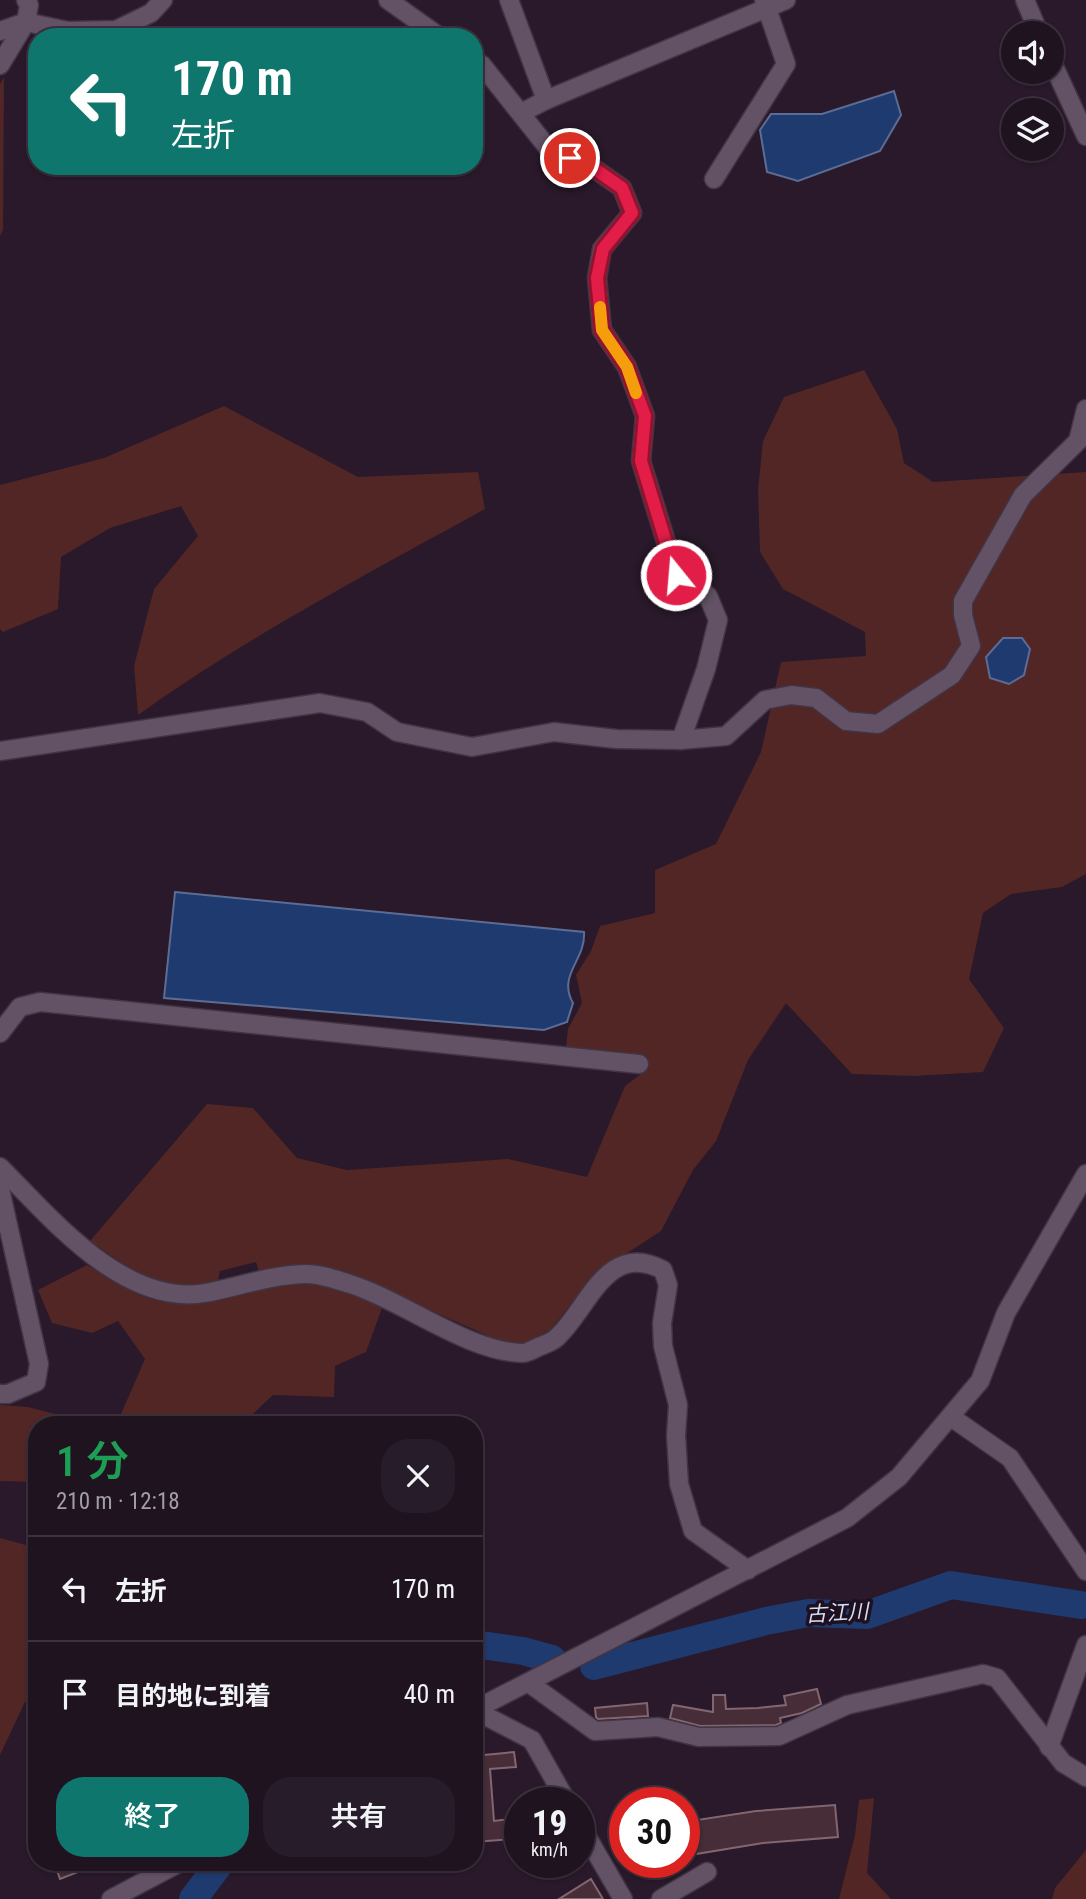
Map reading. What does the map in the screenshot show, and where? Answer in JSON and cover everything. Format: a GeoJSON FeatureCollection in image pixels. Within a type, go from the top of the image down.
{"type":"FeatureCollection","features":[{"type":"Feature","properties":{"kind":"street"},"geometry":{"type":"LineString","coordinates":[[0,65],[26,22],[29,5],[26,0]]}},
{"type":"Feature","properties":{"kind":"street"},"geometry":{"type":"LineString","coordinates":[[120,28],[151,13],[163,0]]}},
{"type":"Feature","properties":{"kind":"street"},"geometry":{"type":"LineString","coordinates":[[388,0],[427,28]]}},
{"type":"Feature","properties":{"kind":"street"},"geometry":{"type":"LineString","coordinates":[[509,0],[547,100]]}},
{"type":"Feature","properties":{"kind":"street"},"geometry":{"type":"LineString","coordinates":[[521,113],[766,4],[786,0]]}},
{"type":"Feature","properties":{"kind":"street"},"geometry":{"type":"LineString","coordinates":[[1025,0],[1033,21]]}},
{"type":"Feature","properties":{"kind":"street"},"geometry":{"type":"LineString","coordinates":[[714,180],[786,64],[766,4]]}},
{"type":"Feature","properties":{"kind":"street"},"geometry":{"type":"LineString","coordinates":[[0,32],[26,22],[54,28]]}},
{"type":"Feature","properties":{"kind":"street"},"geometry":{"type":"LineString","coordinates":[[483,66],[548,148],[592,167],[622,188],[632,213],[603,249],[597,278],[602,330],[627,367],[645,416],[641,461],[676,575],[708,596],[718,620],[706,669],[681,740]]}},
{"type":"Feature","properties":{"kind":"street"},"geometry":{"type":"LineString","coordinates":[[1062,84],[1086,136]]}},
{"type":"Feature","properties":{"kind":"street"},"geometry":{"type":"LineString","coordinates":[[0,751],[320,703],[367,712],[397,732],[472,747],[554,732],[616,739],[681,740],[726,736],[765,700],[791,695],[816,698],[846,721],[878,724],[952,675],[971,646],[963,615],[963,601],[1023,495],[1078,441],[1086,409]]}},
{"type":"Feature","properties":{"kind":"street"},"geometry":{"type":"LineString","coordinates":[[0,1033],[20,1007],[40,1002],[639,1063]]}},
{"type":"Feature","properties":{"kind":"street"},"geometry":{"type":"LineString","coordinates":[[0,1167],[84,1250],[131,1280],[162,1292],[202,1293],[257,1280],[306,1273],[352,1284],[461,1335],[495,1348],[524,1354],[555,1339],[600,1279],[625,1265],[649,1262],[663,1270],[668,1285],[662,1323],[663,1346],[678,1405],[676,1435],[679,1484],[693,1531],[748,1570]]}},
{"type":"Feature","properties":{"kind":"street"},"geometry":{"type":"LineString","coordinates":[[483,1706],[847,1518],[899,1477],[980,1381],[1006,1313],[1086,1174]]}},
{"type":"Feature","properties":{"kind":"street"},"geometry":{"type":"LineString","coordinates":[[0,1189],[39,1364],[36,1382],[8,1394],[0,1394]]}},
{"type":"Feature","properties":{"kind":"street"},"geometry":{"type":"LineString","coordinates":[[951,1417],[1010,1458],[1086,1571]]}},
{"type":"Feature","properties":{"kind":"street"},"geometry":{"type":"LineString","coordinates":[[1049,1746],[1086,1645]]}},
{"type":"Feature","properties":{"kind":"street"},"geometry":{"type":"LineString","coordinates":[[528,1683],[595,1731],[658,1727],[699,1737],[765,1736],[779,1735],[847,1705],[982,1674],[997,1678],[1063,1763],[1086,1777]]}},
{"type":"Feature","properties":{"kind":"street"},"geometry":{"type":"LineString","coordinates":[[483,1715],[532,1740],[559,1787]]}},
{"type":"Feature","properties":{"kind":"street"},"geometry":{"type":"LineString","coordinates":[[595,1851],[623,1899]]}},
{"type":"Feature","properties":{"kind":"street"},"geometry":{"type":"LineString","coordinates":[[111,1899],[164,1871]]}},
{"type":"Feature","properties":{"kind":"street"},"geometry":{"type":"LineString","coordinates":[[661,1899],[707,1872]]}},
{"type":"Feature","properties":{"kind":"shaded area"},"geometry":{"type":"Polygon","coordinates":[[[4,77],[3,230],[0,236],[0,84],[4,77]]]}},
{"type":"Feature","properties":{"kind":"shaded area"},"geometry":{"type":"Polygon","coordinates":[[[864,370],[897,429],[904,463],[933,482],[1086,472],[1086,874],[1062,887],[1011,894],[983,913],[969,979],[1004,1028],[983,1072],[914,1076],[852,1074],[786,1003],[748,1060],[716,1141],[693,1170],[661,1231],[595,1274],[550,1330],[523,1344],[500,1341],[359,1279],[306,1264],[259,1272],[256,1262],[220,1271],[217,1284],[164,1285],[132,1270],[90,1241],[207,1104],[253,1108],[297,1158],[347,1170],[508,1159],[587,1177],[625,1086],[649,1068],[644,1057],[566,1047],[568,1029],[582,1003],[576,975],[591,951],[600,926],[655,913],[655,870],[716,844],[761,752],[781,662],[866,656],[865,632],[783,589],[760,552],[758,490],[763,441],[784,397],[864,370]]]}},
{"type":"Feature","properties":{"kind":"shaded area"},"geometry":{"type":"Polygon","coordinates":[[[224,406],[358,477],[478,472],[485,509],[265,633],[179,686],[138,715],[134,666],[154,589],[198,536],[181,506],[110,528],[61,557],[58,609],[3,632],[0,629],[0,485],[104,458],[224,406]]]}},
{"type":"Feature","properties":{"kind":"shaded area"},"geometry":{"type":"Polygon","coordinates":[[[87,1265],[130,1291],[178,1304],[214,1301],[269,1288],[307,1284],[336,1289],[382,1308],[366,1352],[335,1366],[334,1397],[273,1395],[251,1416],[96,1416],[121,1414],[145,1359],[118,1321],[92,1333],[52,1323],[38,1290],[87,1265]]]}},
{"type":"Feature","properties":{"kind":"shaded area"},"geometry":{"type":"Polygon","coordinates":[[[0,1405],[28,1407],[62,1416],[28,1416],[28,1482],[0,1481],[0,1405]]]}},
{"type":"Feature","properties":{"kind":"shaded area"},"geometry":{"type":"Polygon","coordinates":[[[0,1538],[28,1546],[28,1702],[25,1702],[0,1755],[0,1538]]]}},
{"type":"Feature","properties":{"kind":"shaded area"},"geometry":{"type":"Polygon","coordinates":[[[874,1798],[867,1873],[891,1899],[839,1899],[855,1835],[859,1800],[874,1798]]]}},
{"type":"Feature","properties":{"kind":"shaded area"},"geometry":{"type":"Polygon","coordinates":[[[1086,1850],[1086,1899],[1052,1899],[1055,1888],[1086,1850]]]}},
{"type":"Feature","properties":{"kind":"water"},"geometry":{"type":"Polygon","coordinates":[[[894,91],[901,115],[880,151],[798,181],[767,172],[760,130],[771,114],[822,114],[894,91]]]}},
{"type":"Feature","properties":{"kind":"water"},"geometry":{"type":"Polygon","coordinates":[[[1003,638],[1022,638],[1030,649],[1024,675],[1009,684],[990,678],[986,657],[1003,638]]]}},
{"type":"Feature","properties":{"kind":"water"},"geometry":{"type":"Polygon","coordinates":[[[175,892],[584,932],[581,951],[568,984],[573,1003],[567,1022],[544,1030],[164,998],[175,892]]]}},
{"type":"Feature","properties":{"kind":"building"},"geometry":{"type":"Polygon","coordinates":[[[817,1689],[821,1704],[802,1713],[780,1718],[781,1723],[776,1725],[700,1726],[670,1718],[673,1705],[713,1712],[713,1695],[725,1695],[726,1709],[758,1708],[786,1705],[784,1696],[817,1689]]]}},
{"type":"Feature","properties":{"kind":"building"},"geometry":{"type":"Polygon","coordinates":[[[647,1703],[648,1716],[596,1717],[595,1708],[647,1703]]]}},
{"type":"Feature","properties":{"kind":"building"},"geometry":{"type":"Polygon","coordinates":[[[514,1752],[516,1767],[490,1769],[494,1821],[504,1820],[504,1840],[483,1841],[483,1755],[514,1752]]]}},
{"type":"Feature","properties":{"kind":"building"},"geometry":{"type":"Polygon","coordinates":[[[835,1805],[838,1837],[763,1843],[700,1853],[700,1820],[756,1811],[835,1805]]]}},
{"type":"Feature","properties":{"kind":"building"},"geometry":{"type":"Polygon","coordinates":[[[57,1871],[80,1871],[60,1879],[57,1871]]]}},
{"type":"Feature","properties":{"kind":"building"},"geometry":{"type":"Polygon","coordinates":[[[591,1879],[603,1899],[559,1899],[591,1879]]]}},
{"type":"Feature","properties":{"kind":"waterway","name":"古江川"},"geometry":{"type":"LineString","coordinates":[[594,1666],[766,1621],[808,1613],[867,1615],[951,1585],[1081,1605]]}},
{"type":"Feature","properties":{"kind":"waterway","name":"古江川"},"geometry":{"type":"LineString","coordinates":[[483,1645],[523,1651],[552,1659]]}},
{"type":"Feature","properties":{"kind":"waterway","name":"古江川"},"geometry":{"type":"LineString","coordinates":[[193,1899],[214,1871]]}},
{"type":"Feature","properties":{"kind":"slow traffic"},"geometry":{"type":"LineString","coordinates":[[600,307],[602,330],[627,367],[636,393]]}},
{"type":"Feature","properties":{"kind":"route"},"geometry":{"type":"LineString","coordinates":[[570,158],[592,167],[622,188],[632,213],[603,249],[597,278],[602,330],[627,367],[645,416],[641,461],[676,575]]}}]}
